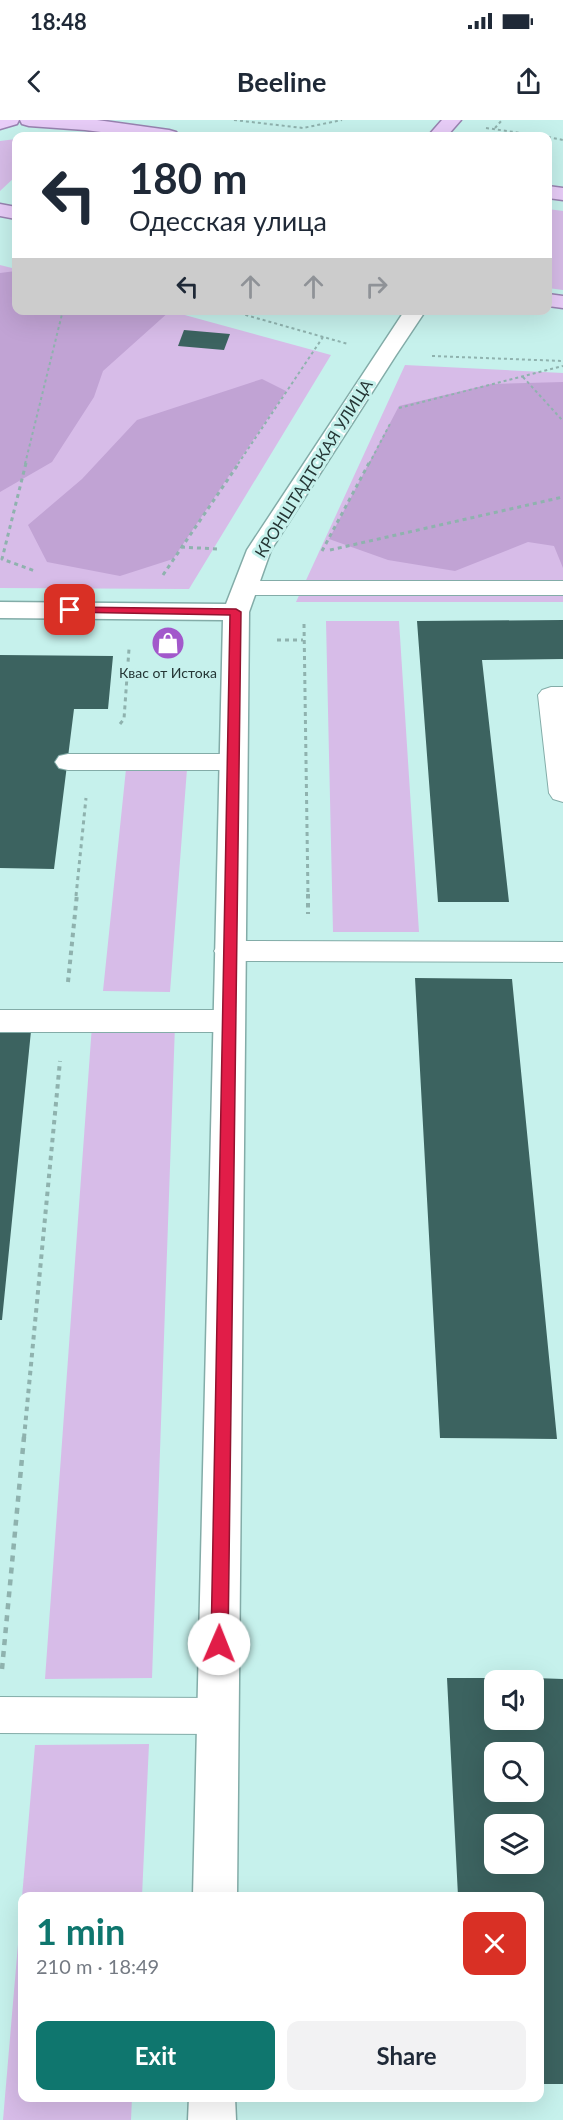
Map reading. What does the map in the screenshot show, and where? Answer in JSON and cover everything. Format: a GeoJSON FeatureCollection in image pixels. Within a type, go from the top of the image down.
{"type":"FeatureCollection","features":[{"type":"Feature","properties":{"kind":"main road"},"geometry":{"type":"LineString","coordinates":[[0,123],[10,120]]}},
{"type":"Feature","properties":{"kind":"main road"},"geometry":{"type":"LineString","coordinates":[[29,120],[85,124],[140,132]]}},
{"type":"Feature","properties":{"kind":"main road"},"geometry":{"type":"LineString","coordinates":[[441,132],[451,121]]}},
{"type":"Feature","properties":{"kind":"street","name":"КРОНШТАДТСКАЯ УЛИЦА"},"geometry":{"type":"LineString","coordinates":[[215,1892],[229,951],[233,762],[240,600],[259,550],[412,315]]}},
{"type":"Feature","properties":{"kind":"street"},"geometry":{"type":"LineString","coordinates":[[0,610],[139,611],[240,600]]}},
{"type":"Feature","properties":{"kind":"street"},"geometry":{"type":"LineString","coordinates":[[212,2102],[212,2120]]}},
{"type":"Feature","properties":{"kind":"lane"},"geometry":{"type":"LineString","coordinates":[[240,600],[563,588]]}},
{"type":"Feature","properties":{"kind":"lane"},"geometry":{"type":"LineString","coordinates":[[563,695],[551,695],[563,793]]}},
{"type":"Feature","properties":{"kind":"lane"},"geometry":{"type":"LineString","coordinates":[[68,762],[233,762]]}},
{"type":"Feature","properties":{"kind":"lane"},"geometry":{"type":"LineString","coordinates":[[229,951],[563,952]]}},
{"type":"Feature","properties":{"kind":"lane"},"geometry":{"type":"LineString","coordinates":[[0,1021],[229,1021]]}},
{"type":"Feature","properties":{"kind":"lane"},"geometry":{"type":"LineString","coordinates":[[0,1715],[218,1716]]}},
{"type":"Feature","properties":{"kind":"path"},"geometry":{"type":"LineString","coordinates":[[234,120],[303,128],[342,120]]}},
{"type":"Feature","properties":{"kind":"path"},"geometry":{"type":"LineString","coordinates":[[494,129],[502,120]]}},
{"type":"Feature","properties":{"kind":"path"},"geometry":{"type":"LineString","coordinates":[[451,121],[515,132]]}},
{"type":"Feature","properties":{"kind":"path"},"geometry":{"type":"LineString","coordinates":[[139,611],[323,337]]}},
{"type":"Feature","properties":{"kind":"path"},"geometry":{"type":"LineString","coordinates":[[522,376],[563,421]]}},
{"type":"Feature","properties":{"kind":"path"},"geometry":{"type":"LineString","coordinates":[[181,547],[322,552],[563,497]]}},
{"type":"Feature","properties":{"kind":"path"},"geometry":{"type":"LineString","coordinates":[[1,1676],[74,924]]}},
{"type":"Feature","properties":{"kind":"shaded area"},"geometry":{"type":"Polygon","coordinates":[[[12,140],[12,180],[0,191],[0,141],[12,140]]]}},
{"type":"Feature","properties":{"kind":"shaded area"},"geometry":{"type":"Polygon","coordinates":[[[552,210],[563,211],[563,290],[552,289],[552,210]]]}},
{"type":"Feature","properties":{"kind":"shaded area"},"geometry":{"type":"Polygon","coordinates":[[[0,265],[12,268],[12,315],[185,315],[331,355],[189,589],[0,588],[0,265]]]}},
{"type":"Feature","properties":{"kind":"shaded area"},"geometry":{"type":"Polygon","coordinates":[[[12,272],[12,315],[166,315],[103,371],[94,397],[52,462],[0,492],[0,273],[12,272]]]}},
{"type":"Feature","properties":{"kind":"shaded area"},"geometry":{"type":"Polygon","coordinates":[[[405,365],[563,373],[563,602],[296,602],[405,365]]]}},
{"type":"Feature","properties":{"kind":"shaded area"},"geometry":{"type":"Polygon","coordinates":[[[262,379],[286,391],[173,559],[120,576],[47,562],[28,525],[82,479],[137,420],[262,379]]]}},
{"type":"Feature","properties":{"kind":"shaded area"},"geometry":{"type":"Polygon","coordinates":[[[563,382],[563,568],[554,546],[528,542],[455,571],[388,560],[329,539],[399,406],[491,384],[563,382]]]}},
{"type":"Feature","properties":{"kind":"shaded area"},"geometry":{"type":"Polygon","coordinates":[[[326,621],[399,621],[419,932],[333,932],[326,621]]]}},
{"type":"Feature","properties":{"kind":"shaded area"},"geometry":{"type":"Polygon","coordinates":[[[126,769],[187,769],[170,992],[103,991],[126,769]]]}},
{"type":"Feature","properties":{"kind":"shaded area"},"geometry":{"type":"Polygon","coordinates":[[[92,1025],[175,1025],[152,1678],[45,1679],[92,1025]]]}},
{"type":"Feature","properties":{"kind":"shaded area"},"geometry":{"type":"Polygon","coordinates":[[[149,1744],[142,1892],[22,1892],[35,1745],[149,1744]]]}},
{"type":"Feature","properties":{"kind":"shaded area"},"geometry":{"type":"Polygon","coordinates":[[[18,1944],[18,2102],[132,2102],[131,2120],[3,2120],[18,1944]]]}},
{"type":"Feature","properties":{"kind":"building"},"geometry":{"type":"Polygon","coordinates":[[[184,330],[230,334],[224,350],[178,346],[184,330]]]}},
{"type":"Feature","properties":{"kind":"building"},"geometry":{"type":"Polygon","coordinates":[[[563,620],[563,659],[482,660],[509,902],[438,902],[417,621],[563,620]]]}},
{"type":"Feature","properties":{"kind":"building"},"geometry":{"type":"Polygon","coordinates":[[[0,655],[113,656],[108,709],[74,709],[54,869],[0,868],[0,655]]]}},
{"type":"Feature","properties":{"kind":"building"},"geometry":{"type":"Polygon","coordinates":[[[415,978],[512,979],[557,1439],[440,1438],[415,978]]]}},
{"type":"Feature","properties":{"kind":"building"},"geometry":{"type":"Polygon","coordinates":[[[0,1031],[31,1031],[2,1320],[0,1320],[0,1031]]]}},
{"type":"Feature","properties":{"kind":"building"},"geometry":{"type":"Polygon","coordinates":[[[447,1678],[484,1678],[484,1730],[544,1730],[544,1678],[563,1679],[563,2084],[544,2084],[544,1892],[458,1892],[447,1678]]]}},
{"type":"Feature","properties":{"kind":"place","name":"Квас от Истока"},"geometry":{"type":"Point","coordinates":[168,643]}},
{"type":"Feature","properties":{"kind":"route"},"geometry":{"type":"LineString","coordinates":[[70,610],[236,612],[219,1644]]}}]}
